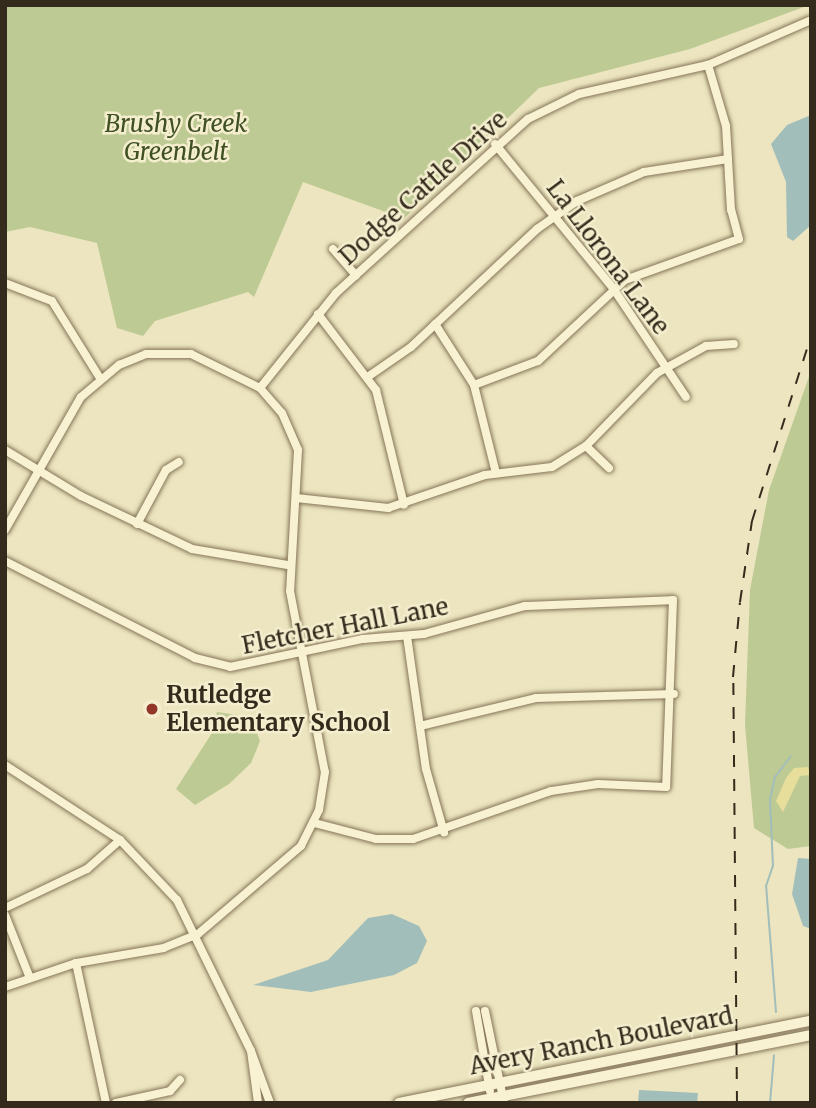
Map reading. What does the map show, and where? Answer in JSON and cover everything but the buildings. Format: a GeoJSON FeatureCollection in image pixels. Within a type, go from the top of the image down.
{"type":"FeatureCollection","features":[{"type":"Feature","properties":{"kind":"main road","name":"Avery Ranch Boulevard"},"geometry":{"type":"LineString","coordinates":[[399,1103],[811,1021]]}},
{"type":"Feature","properties":{"kind":"main road","name":"Avery Ranch Boulevard"},"geometry":{"type":"LineString","coordinates":[[468,1103],[497,1100],[811,1035]]}},
{"type":"Feature","properties":{"kind":"street","name":"Dodge Cattle Drive"},"geometry":{"type":"LineString","coordinates":[[260,388],[317,314],[495,144],[528,119],[579,94],[708,65],[811,20]]}},
{"type":"Feature","properties":{"kind":"street"},"geometry":{"type":"LineString","coordinates":[[474,385],[538,360],[613,288],[639,272],[739,239],[729,159],[708,65]]}},
{"type":"Feature","properties":{"kind":"street","name":"La Llorona Lane"},"geometry":{"type":"LineString","coordinates":[[495,144],[613,288],[686,397]]}},
{"type":"Feature","properties":{"kind":"street"},"geometry":{"type":"LineString","coordinates":[[369,376],[435,324],[554,216],[620,180],[729,159]]}},
{"type":"Feature","properties":{"kind":"street"},"geometry":{"type":"LineString","coordinates":[[333,249],[356,275]]}},
{"type":"Feature","properties":{"kind":"street"},"geometry":{"type":"LineString","coordinates":[[5,283],[52,301],[100,378]]}},
{"type":"Feature","properties":{"kind":"street"},"geometry":{"type":"LineString","coordinates":[[317,314],[369,376],[389,425],[404,505]]}},
{"type":"Feature","properties":{"kind":"street"},"geometry":{"type":"LineString","coordinates":[[435,324],[474,385],[496,473]]}},
{"type":"Feature","properties":{"kind":"street"},"geometry":{"type":"LineString","coordinates":[[296,498],[346,508],[404,505],[496,473],[552,467],[586,446],[666,367],[706,346],[734,344]]}},
{"type":"Feature","properties":{"kind":"street"},"geometry":{"type":"LineString","coordinates":[[5,530],[82,397],[100,378],[130,360],[177,352],[206,357],[260,388],[295,437],[296,498],[288,565],[298,656],[325,759],[314,823],[286,863],[198,934],[164,948],[76,963],[5,987]]}},
{"type":"Feature","properties":{"kind":"street"},"geometry":{"type":"LineString","coordinates":[[586,446],[609,468]]}},
{"type":"Feature","properties":{"kind":"street"},"geometry":{"type":"LineString","coordinates":[[5,450],[137,524],[217,556],[288,565]]}},
{"type":"Feature","properties":{"kind":"street"},"geometry":{"type":"LineString","coordinates":[[137,524],[166,470],[179,462]]}},
{"type":"Feature","properties":{"kind":"street","name":"Fletcher Hall Lane"},"geometry":{"type":"LineString","coordinates":[[5,561],[212,664],[245,667],[363,639],[407,636],[525,606],[673,600],[674,694]]}},
{"type":"Feature","properties":{"kind":"street"},"geometry":{"type":"LineString","coordinates":[[407,636],[420,726],[444,832]]}},
{"type":"Feature","properties":{"kind":"street"},"geometry":{"type":"LineString","coordinates":[[314,823],[376,839],[444,832],[551,790],[598,784],[666,786],[674,694],[536,698],[420,726]]}},
{"type":"Feature","properties":{"kind":"street"},"geometry":{"type":"LineString","coordinates":[[5,765],[120,840],[169,890],[198,934],[251,1052],[270,1103]]}},
{"type":"Feature","properties":{"kind":"street"},"geometry":{"type":"LineString","coordinates":[[5,908],[87,869],[120,840]]}},
{"type":"Feature","properties":{"kind":"street"},"geometry":{"type":"LineString","coordinates":[[5,915],[30,978]]}},
{"type":"Feature","properties":{"kind":"street"},"geometry":{"type":"LineString","coordinates":[[76,963],[106,1103]]}},
{"type":"Feature","properties":{"kind":"street"},"geometry":{"type":"LineString","coordinates":[[480,1011],[497,1100]]}},
{"type":"Feature","properties":{"kind":"street"},"geometry":{"type":"LineString","coordinates":[[251,1052],[258,1103]]}},
{"type":"Feature","properties":{"kind":"street"},"geometry":{"type":"LineString","coordinates":[[116,1103],[170,1091],[180,1080]]}},
{"type":"Feature","properties":{"kind":"green space","name":"Brushy Creek Greenbelt"},"geometry":{"type":"Polygon","coordinates":[[[5,5],[809,5],[690,49],[539,88],[396,226],[383,211],[303,182],[254,297],[248,292],[155,321],[143,336],[117,328],[97,243],[30,227],[5,232],[5,5]]]}},
{"type":"Feature","properties":{"kind":"green space"},"geometry":{"type":"Polygon","coordinates":[[[811,371],[811,846],[788,849],[754,828],[745,725],[750,590],[769,490],[811,371]]]}},
{"type":"Feature","properties":{"kind":"green space"},"geometry":{"type":"Polygon","coordinates":[[[217,712],[251,717],[260,741],[251,763],[229,784],[195,805],[176,789],[212,733],[217,712]]]}},
{"type":"Feature","properties":{"kind":"sand"},"geometry":{"type":"Polygon","coordinates":[[[808,767],[810,775],[800,776],[783,812],[776,801],[786,778],[794,768],[808,767]]]}},
{"type":"Feature","properties":{"kind":"water"},"geometry":{"type":"Polygon","coordinates":[[[811,115],[811,225],[793,241],[787,237],[786,182],[771,144],[787,125],[811,115]]]}},
{"type":"Feature","properties":{"kind":"water"},"geometry":{"type":"Polygon","coordinates":[[[798,858],[811,859],[811,929],[803,926],[792,894],[798,858]]]}},
{"type":"Feature","properties":{"kind":"water"},"geometry":{"type":"Polygon","coordinates":[[[392,914],[419,926],[427,941],[417,963],[394,975],[311,992],[253,985],[328,960],[368,918],[392,914]]]}},
{"type":"Feature","properties":{"kind":"water"},"geometry":{"type":"Polygon","coordinates":[[[639,1090],[698,1093],[697,1103],[638,1103],[639,1090]]]}},
{"type":"Feature","properties":{"kind":"waterway"},"geometry":{"type":"LineString","coordinates":[[776,1012],[766,886],[773,866],[770,800],[775,777],[791,756]]}},
{"type":"Feature","properties":{"kind":"waterway"},"geometry":{"type":"LineString","coordinates":[[770,1103],[774,1055]]}},
{"type":"Feature","properties":{"kind":"railway"},"geometry":{"type":"LineString","coordinates":[[737,1103],[733,677],[740,602],[752,521],[811,336]]}},
{"type":"Feature","properties":{"kind":"place","name":"Rutledge Elementary School"},"geometry":{"type":"Point","coordinates":[152,709]}}]}
